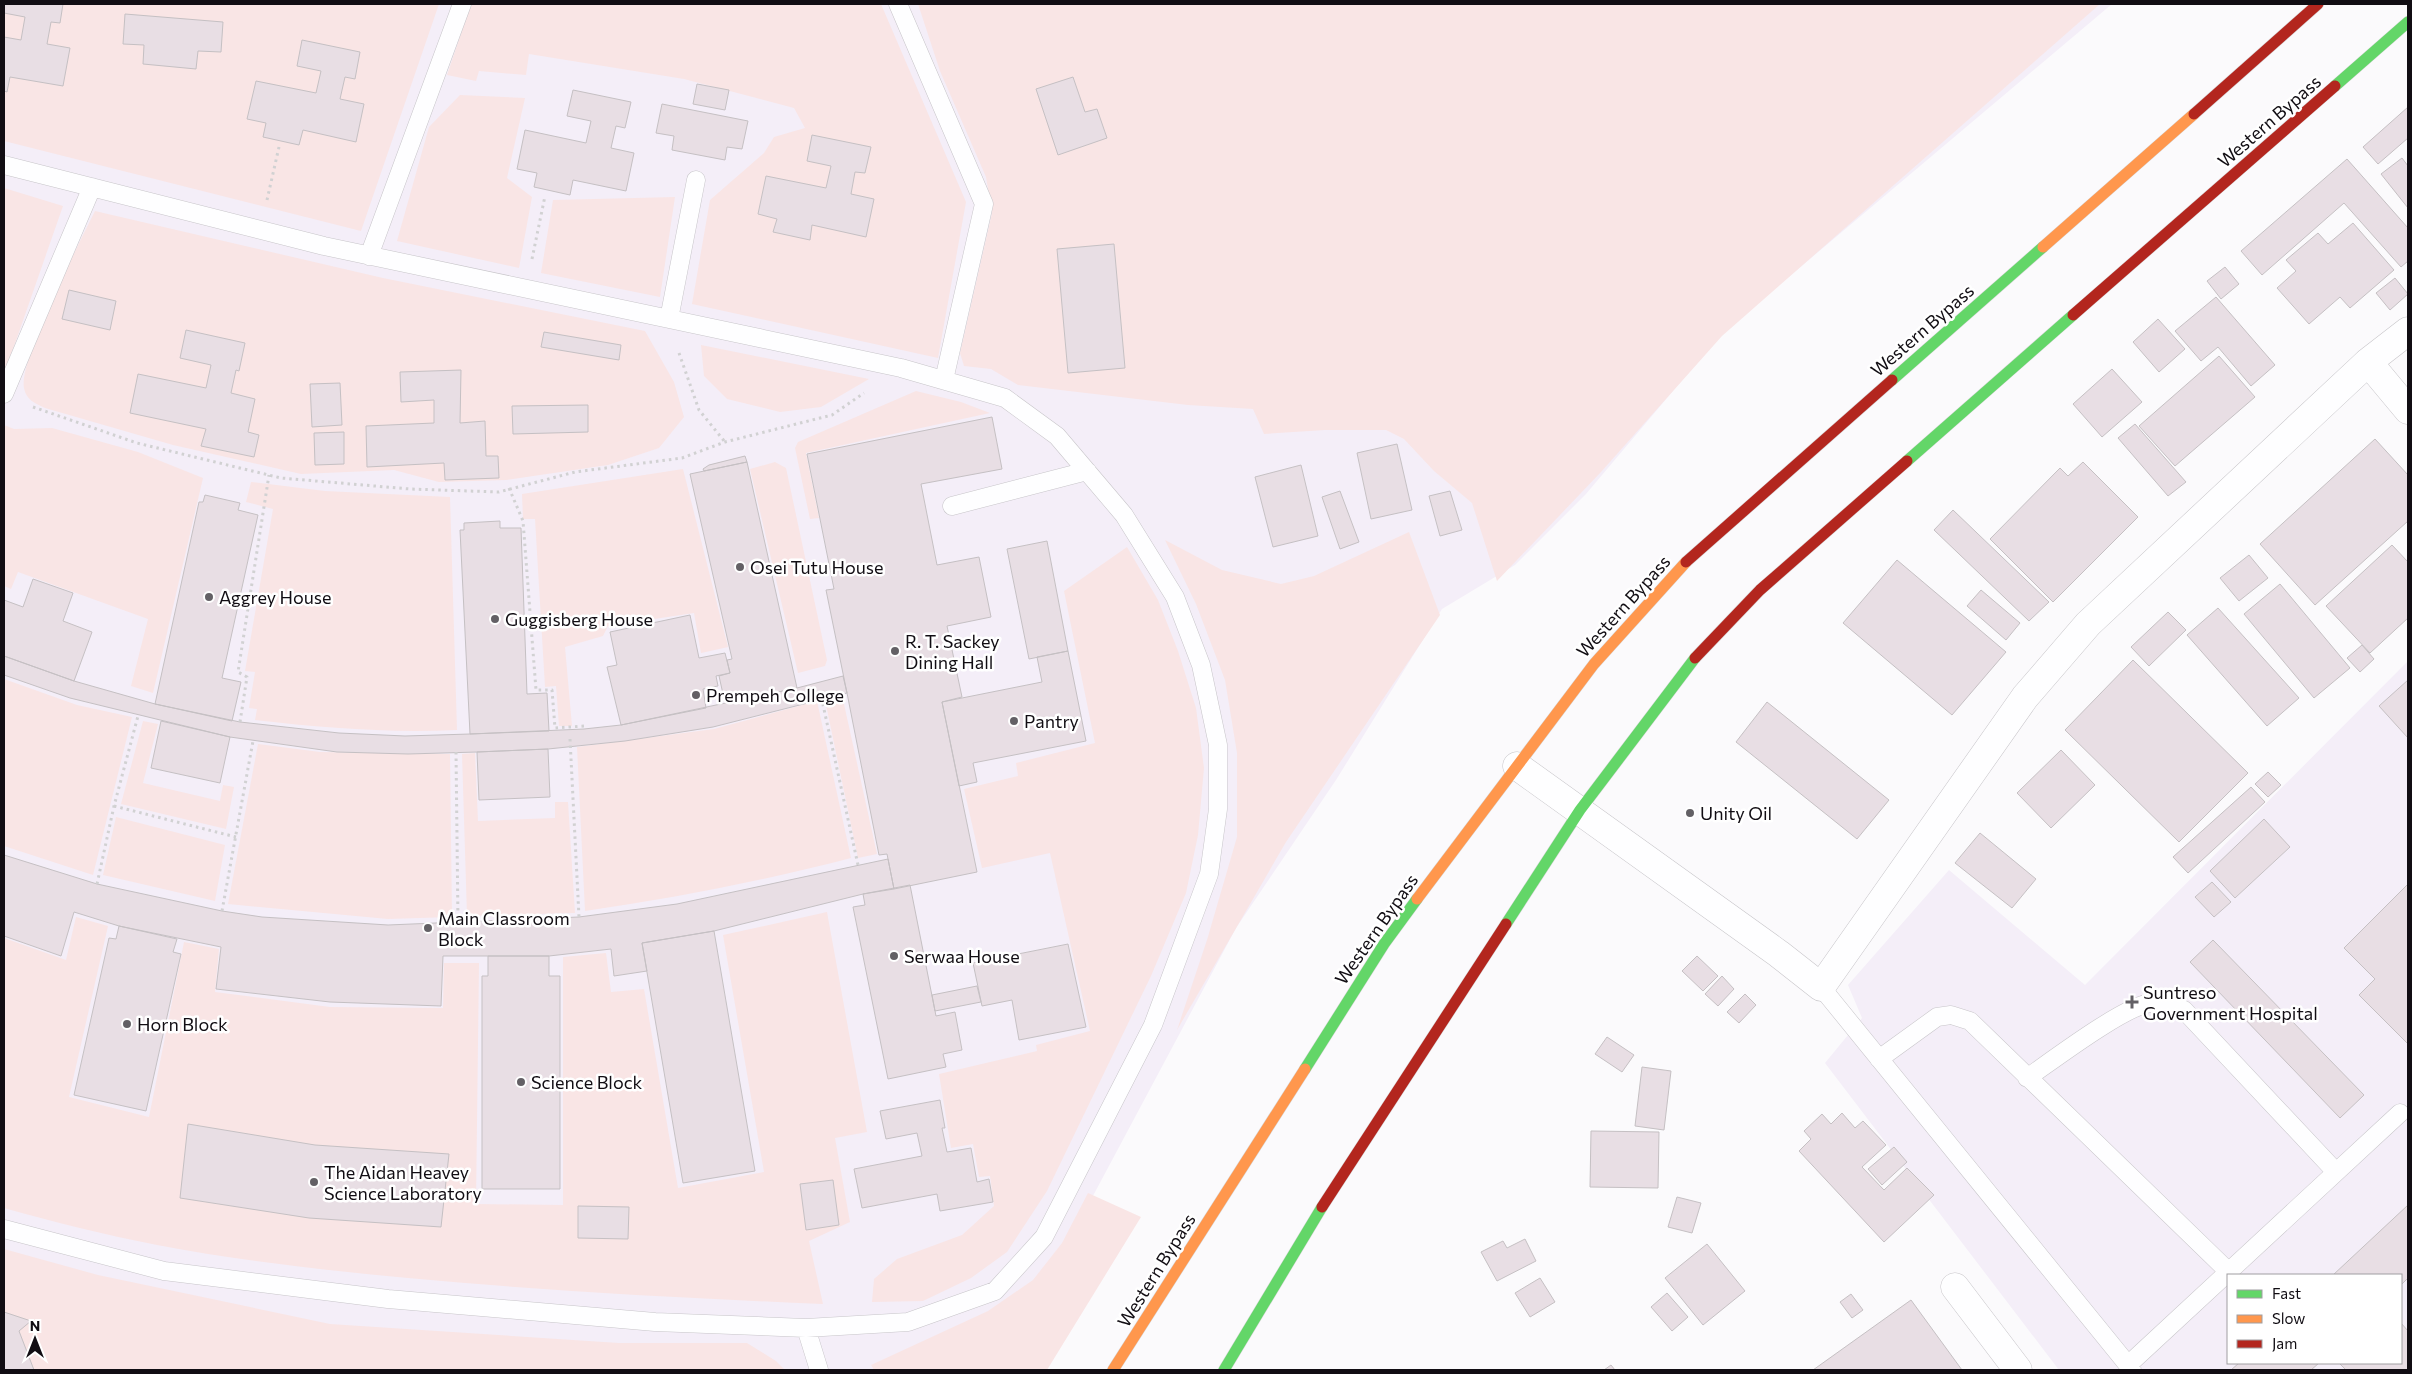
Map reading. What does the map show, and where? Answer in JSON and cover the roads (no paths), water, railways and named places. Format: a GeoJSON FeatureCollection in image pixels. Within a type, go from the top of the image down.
{"type":"FeatureCollection","features":[{"type":"Feature","properties":{"kind":"highway","name":"Western Bypass"},"geometry":{"type":"LineString","coordinates":[[1113,1370],[1384,944],[1594,664],[1677,570],[2318,4]]}},
{"type":"Feature","properties":{"kind":"highway","name":"Western Bypass"},"geometry":{"type":"LineString","coordinates":[[1224,1370],[1307,1230],[1580,810],[1688,666],[1760,590],[2408,22]]}},
{"type":"Feature","properties":{"kind":"street"},"geometry":{"type":"LineString","coordinates":[[1517,766],[1820,986],[2025,698],[2088,624],[2368,362],[2408,331]]}},
{"type":"Feature","properties":{"kind":"street"},"geometry":{"type":"LineString","coordinates":[[2368,362],[2408,410]]}},
{"type":"Feature","properties":{"kind":"street"},"geometry":{"type":"LineString","coordinates":[[1955,1287],[2018,1370]]}},
{"type":"Feature","properties":{"kind":"lane"},"geometry":{"type":"LineString","coordinates":[[369,256],[462,4]]}},
{"type":"Feature","properties":{"kind":"lane"},"geometry":{"type":"LineString","coordinates":[[898,4],[984,204],[944,380]]}},
{"type":"Feature","properties":{"kind":"lane"},"geometry":{"type":"LineString","coordinates":[[4,165],[369,256],[901,368],[1006,398],[1057,436],[1124,514],[1175,597],[1201,665],[1218,745],[1218,809],[1209,874],[1153,1025],[1044,1237],[994,1291],[908,1322],[806,1328],[655,1322],[378,1298],[164,1271],[4,1229]]}},
{"type":"Feature","properties":{"kind":"lane"},"geometry":{"type":"LineString","coordinates":[[669,319],[696,180]]}},
{"type":"Feature","properties":{"kind":"lane"},"geometry":{"type":"LineString","coordinates":[[4,394],[92,187]]}},
{"type":"Feature","properties":{"kind":"lane"},"geometry":{"type":"LineString","coordinates":[[952,506],[1087,471]]}},
{"type":"Feature","properties":{"kind":"lane"},"geometry":{"type":"LineString","coordinates":[[1820,986],[2130,1368],[2229,1272],[2400,1113]]}},
{"type":"Feature","properties":{"kind":"lane"},"geometry":{"type":"LineString","coordinates":[[2027,1078],[2129,1010],[2150,1003],[2168,1004],[2184,1010],[2336,1172]]}},
{"type":"Feature","properties":{"kind":"lane"},"geometry":{"type":"LineString","coordinates":[[1879,1059],[1937,1017],[1951,1015],[1970,1022],[2229,1272]]}},
{"type":"Feature","properties":{"kind":"lane"},"geometry":{"type":"LineString","coordinates":[[806,1328],[820,1370]]}},
{"type":"Feature","properties":{"kind":"place","name":"Osei Tutu House"},"geometry":{"type":"Point","coordinates":[740,567]}},
{"type":"Feature","properties":{"kind":"place","name":"Aggrey House"},"geometry":{"type":"Point","coordinates":[209,597]}},
{"type":"Feature","properties":{"kind":"place","name":"Guggisberg House"},"geometry":{"type":"Point","coordinates":[495,619]}},
{"type":"Feature","properties":{"kind":"place","name":"R. T. Sackey Dining Hall"},"geometry":{"type":"Point","coordinates":[895,651]}},
{"type":"Feature","properties":{"kind":"place","name":"Prempeh College"},"geometry":{"type":"Point","coordinates":[696,695]}},
{"type":"Feature","properties":{"kind":"place","name":"Pantry"},"geometry":{"type":"Point","coordinates":[1014,721]}},
{"type":"Feature","properties":{"kind":"place","name":"Unity Oil"},"geometry":{"type":"Point","coordinates":[1690,813]}},
{"type":"Feature","properties":{"kind":"place","name":"Main Classroom Block"},"geometry":{"type":"Point","coordinates":[428,928]}},
{"type":"Feature","properties":{"kind":"place","name":"Serwaa House"},"geometry":{"type":"Point","coordinates":[894,956]}},
{"type":"Feature","properties":{"kind":"place","name":"Suntreso Government Hospital"},"geometry":{"type":"Point","coordinates":[2132,1002]}},
{"type":"Feature","properties":{"kind":"place","name":"Horn Block"},"geometry":{"type":"Point","coordinates":[127,1024]}},
{"type":"Feature","properties":{"kind":"place","name":"Science Block"},"geometry":{"type":"Point","coordinates":[521,1082]}},
{"type":"Feature","properties":{"kind":"place","name":"The Aidan Heavey Science Laboratory"},"geometry":{"type":"Point","coordinates":[314,1182]}}]}
